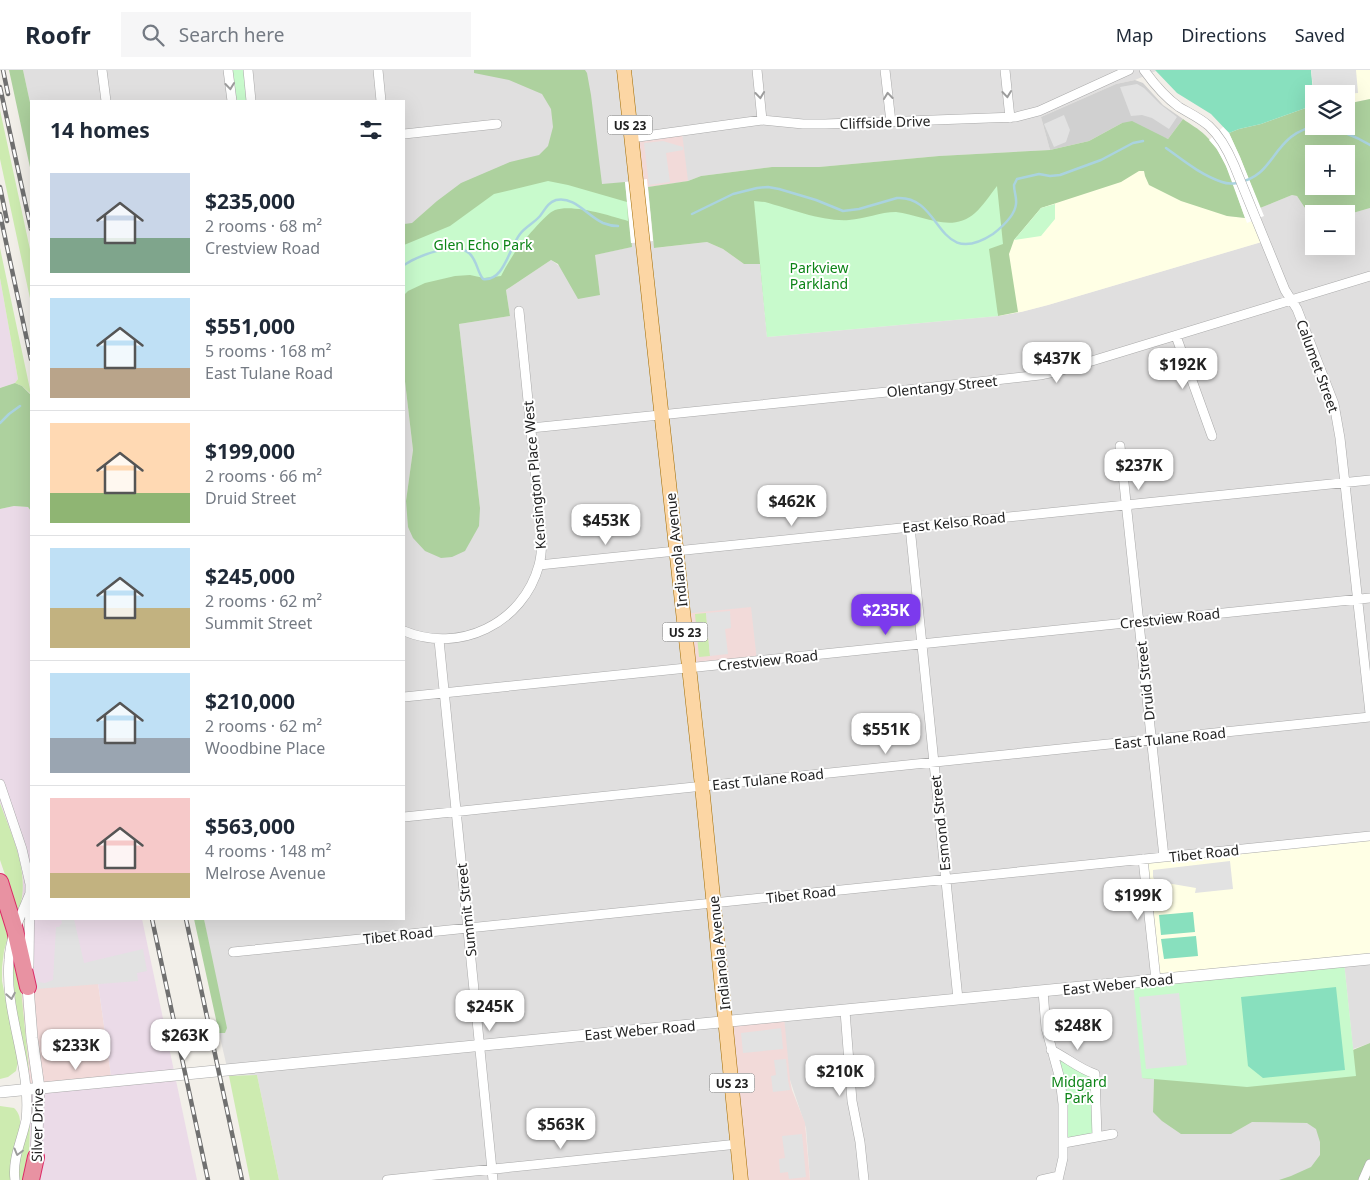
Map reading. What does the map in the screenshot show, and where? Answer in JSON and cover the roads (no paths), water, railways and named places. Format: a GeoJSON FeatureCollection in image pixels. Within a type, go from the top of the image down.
{"type":"FeatureCollection","features":[{"type":"Feature","properties":{"kind":"highway"},"geometry":{"type":"LineString","coordinates":[[0,882],[15,930],[28,986]]}},
{"type":"Feature","properties":{"kind":"highway"},"geometry":{"type":"LineString","coordinates":[[31,1180],[36,1157]]}},
{"type":"Feature","properties":{"kind":"main road","name":"Indianola Avenue"},"geometry":{"type":"LineString","coordinates":[[624,70],[702,786],[741,1180]]}},
{"type":"Feature","properties":{"kind":"street"},"geometry":{"type":"LineString","coordinates":[[102,70],[106,100]]}},
{"type":"Feature","properties":{"kind":"street"},"geometry":{"type":"LineString","coordinates":[[228,70],[232,100]]}},
{"type":"Feature","properties":{"kind":"street"},"geometry":{"type":"LineString","coordinates":[[248,70],[251,100]]}},
{"type":"Feature","properties":{"kind":"street"},"geometry":{"type":"LineString","coordinates":[[378,70],[381,100]]}},
{"type":"Feature","properties":{"kind":"street"},"geometry":{"type":"LineString","coordinates":[[757,70],[762,120]]}},
{"type":"Feature","properties":{"kind":"street"},"geometry":{"type":"LineString","coordinates":[[885,70],[891,122]]}},
{"type":"Feature","properties":{"kind":"street"},"geometry":{"type":"LineString","coordinates":[[1005,70],[1010,118]]}},
{"type":"Feature","properties":{"kind":"street","name":"Cliffside Drive"},"geometry":{"type":"LineString","coordinates":[[631,138],[762,120],[825,124],[1025,116],[1129,70]]}},
{"type":"Feature","properties":{"kind":"street","name":"Calumet Street"},"geometry":{"type":"LineString","coordinates":[[1144,70],[1167,97],[1201,120],[1216,134],[1225,146],[1285,290],[1298,309],[1334,404],[1339,427],[1370,713]]}},
{"type":"Feature","properties":{"kind":"street"},"geometry":{"type":"LineString","coordinates":[[405,134],[498,124]]}},
{"type":"Feature","properties":{"kind":"street","name":"Olentangy Street"},"geometry":{"type":"LineString","coordinates":[[531,428],[1022,378],[1059,371],[1370,276]]}},
{"type":"Feature","properties":{"kind":"street","name":"Kensington Place West"},"geometry":{"type":"LineString","coordinates":[[405,631],[439,640],[465,637],[480,632],[506,616],[520,601],[531,584],[539,565],[541,530],[519,311]]}},
{"type":"Feature","properties":{"kind":"street"},"geometry":{"type":"LineString","coordinates":[[1176,336],[1212,436]]}},
{"type":"Feature","properties":{"kind":"street","name":"Druid Street"},"geometry":{"type":"LineString","coordinates":[[1120,446],[1164,857]]}},
{"type":"Feature","properties":{"kind":"street","name":"East Kelso Road"},"geometry":{"type":"LineString","coordinates":[[539,565],[1370,480]]}},
{"type":"Feature","properties":{"kind":"street","name":"Esmond Street"},"geometry":{"type":"LineString","coordinates":[[910,527],[958,999]]}},
{"type":"Feature","properties":{"kind":"street","name":"Crestview Road"},"geometry":{"type":"LineString","coordinates":[[405,697],[1370,598]]}},
{"type":"Feature","properties":{"kind":"street","name":"Summit Street"},"geometry":{"type":"LineString","coordinates":[[439,640],[493,1180]]}},
{"type":"Feature","properties":{"kind":"street","name":"East Tulane Road"},"geometry":{"type":"LineString","coordinates":[[405,817],[1370,717]]}},
{"type":"Feature","properties":{"kind":"street","name":"Silver Drive"},"geometry":{"type":"LineString","coordinates":[[0,784],[22,849],[30,884]]}},
{"type":"Feature","properties":{"kind":"street","name":"Tibet Road"},"geometry":{"type":"LineString","coordinates":[[232,952],[1370,836]]}},
{"type":"Feature","properties":{"kind":"street"},"geometry":{"type":"LineString","coordinates":[[1143,859],[1156,980]]}},
{"type":"Feature","properties":{"kind":"street","name":"Silver Drive"},"geometry":{"type":"LineString","coordinates":[[15,1180],[15,1159],[26,1119],[26,1089],[8,983],[9,959],[15,930],[30,893]]}},
{"type":"Feature","properties":{"kind":"street","name":"Silver Drive"},"geometry":{"type":"LineString","coordinates":[[30,920],[28,986],[32,1038],[39,1088],[35,1180]]}},
{"type":"Feature","properties":{"kind":"street","name":"East Weber Road"},"geometry":{"type":"LineString","coordinates":[[1,1092],[1370,959]]}},
{"type":"Feature","properties":{"kind":"street"},"geometry":{"type":"LineString","coordinates":[[1042,1180],[1058,1178],[1063,1158],[1064,1143],[1062,1091],[1046,1028],[1043,991]]}},
{"type":"Feature","properties":{"kind":"street"},"geometry":{"type":"LineString","coordinates":[[845,1010],[852,1101],[864,1180]]}},
{"type":"Feature","properties":{"kind":"street"},"geometry":{"type":"LineString","coordinates":[[1052,1050],[1095,1074],[1097,1137]]}},
{"type":"Feature","properties":{"kind":"street"},"geometry":{"type":"LineString","coordinates":[[1064,1143],[1112,1134]]}},
{"type":"Feature","properties":{"kind":"street"},"geometry":{"type":"LineString","coordinates":[[387,1180],[738,1144]]}},
{"type":"Feature","properties":{"kind":"street"},"geometry":{"type":"LineString","coordinates":[[1363,1180],[1370,1164]]}},
{"type":"Feature","properties":{"kind":"waterway"},"geometry":{"type":"LineString","coordinates":[[1166,148],[1207,176],[1229,184],[1256,176],[1284,144],[1294,135],[1305,129]]}},
{"type":"Feature","properties":{"kind":"waterway"},"geometry":{"type":"LineString","coordinates":[[1350,135],[1370,145]]}},
{"type":"Feature","properties":{"kind":"waterway"},"geometry":{"type":"LineString","coordinates":[[692,214],[733,194],[768,187],[816,200],[843,211],[859,209],[897,198],[912,200],[923,208],[950,238],[960,244],[974,243],[993,234],[1011,217],[1016,204],[1014,185],[1017,179],[1039,174],[1060,175],[1101,160],[1133,143],[1143,141]]}},
{"type":"Feature","properties":{"kind":"waterway"},"geometry":{"type":"LineString","coordinates":[[405,264],[437,251],[447,249],[464,250],[474,260],[483,279],[490,279],[501,270],[522,232],[538,218],[548,205],[556,200],[569,201],[597,220],[618,226]]}},
{"type":"Feature","properties":{"kind":"waterway"},"geometry":{"type":"LineString","coordinates":[[0,423],[20,406]]}},
{"type":"Feature","properties":{"kind":"railway"},"geometry":{"type":"LineString","coordinates":[[3,70],[8,94]]}},
{"type":"Feature","properties":{"kind":"railway"},"geometry":{"type":"LineString","coordinates":[[0,87],[30,224]]}},
{"type":"Feature","properties":{"kind":"railway"},"geometry":{"type":"LineString","coordinates":[[0,187],[7,221]]}},
{"type":"Feature","properties":{"kind":"railway"},"geometry":{"type":"LineString","coordinates":[[0,214],[30,354]]}},
{"type":"Feature","properties":{"kind":"railway"},"geometry":{"type":"LineString","coordinates":[[152,920],[208,1180]]}},
{"type":"Feature","properties":{"kind":"railway"},"geometry":{"type":"LineString","coordinates":[[186,920],[242,1180]]}},
{"type":"Feature","properties":{"kind":"park label","name":"Glen Echo Park"},"geometry":{"type":"Point","coordinates":[483,244]}},
{"type":"Feature","properties":{"kind":"park label","name":"Parkview Parkland"},"geometry":{"type":"Point","coordinates":[819,276]}},
{"type":"Feature","properties":{"kind":"park label","name":"Midgard Park"},"geometry":{"type":"Point","coordinates":[1079,1090]}}]}
